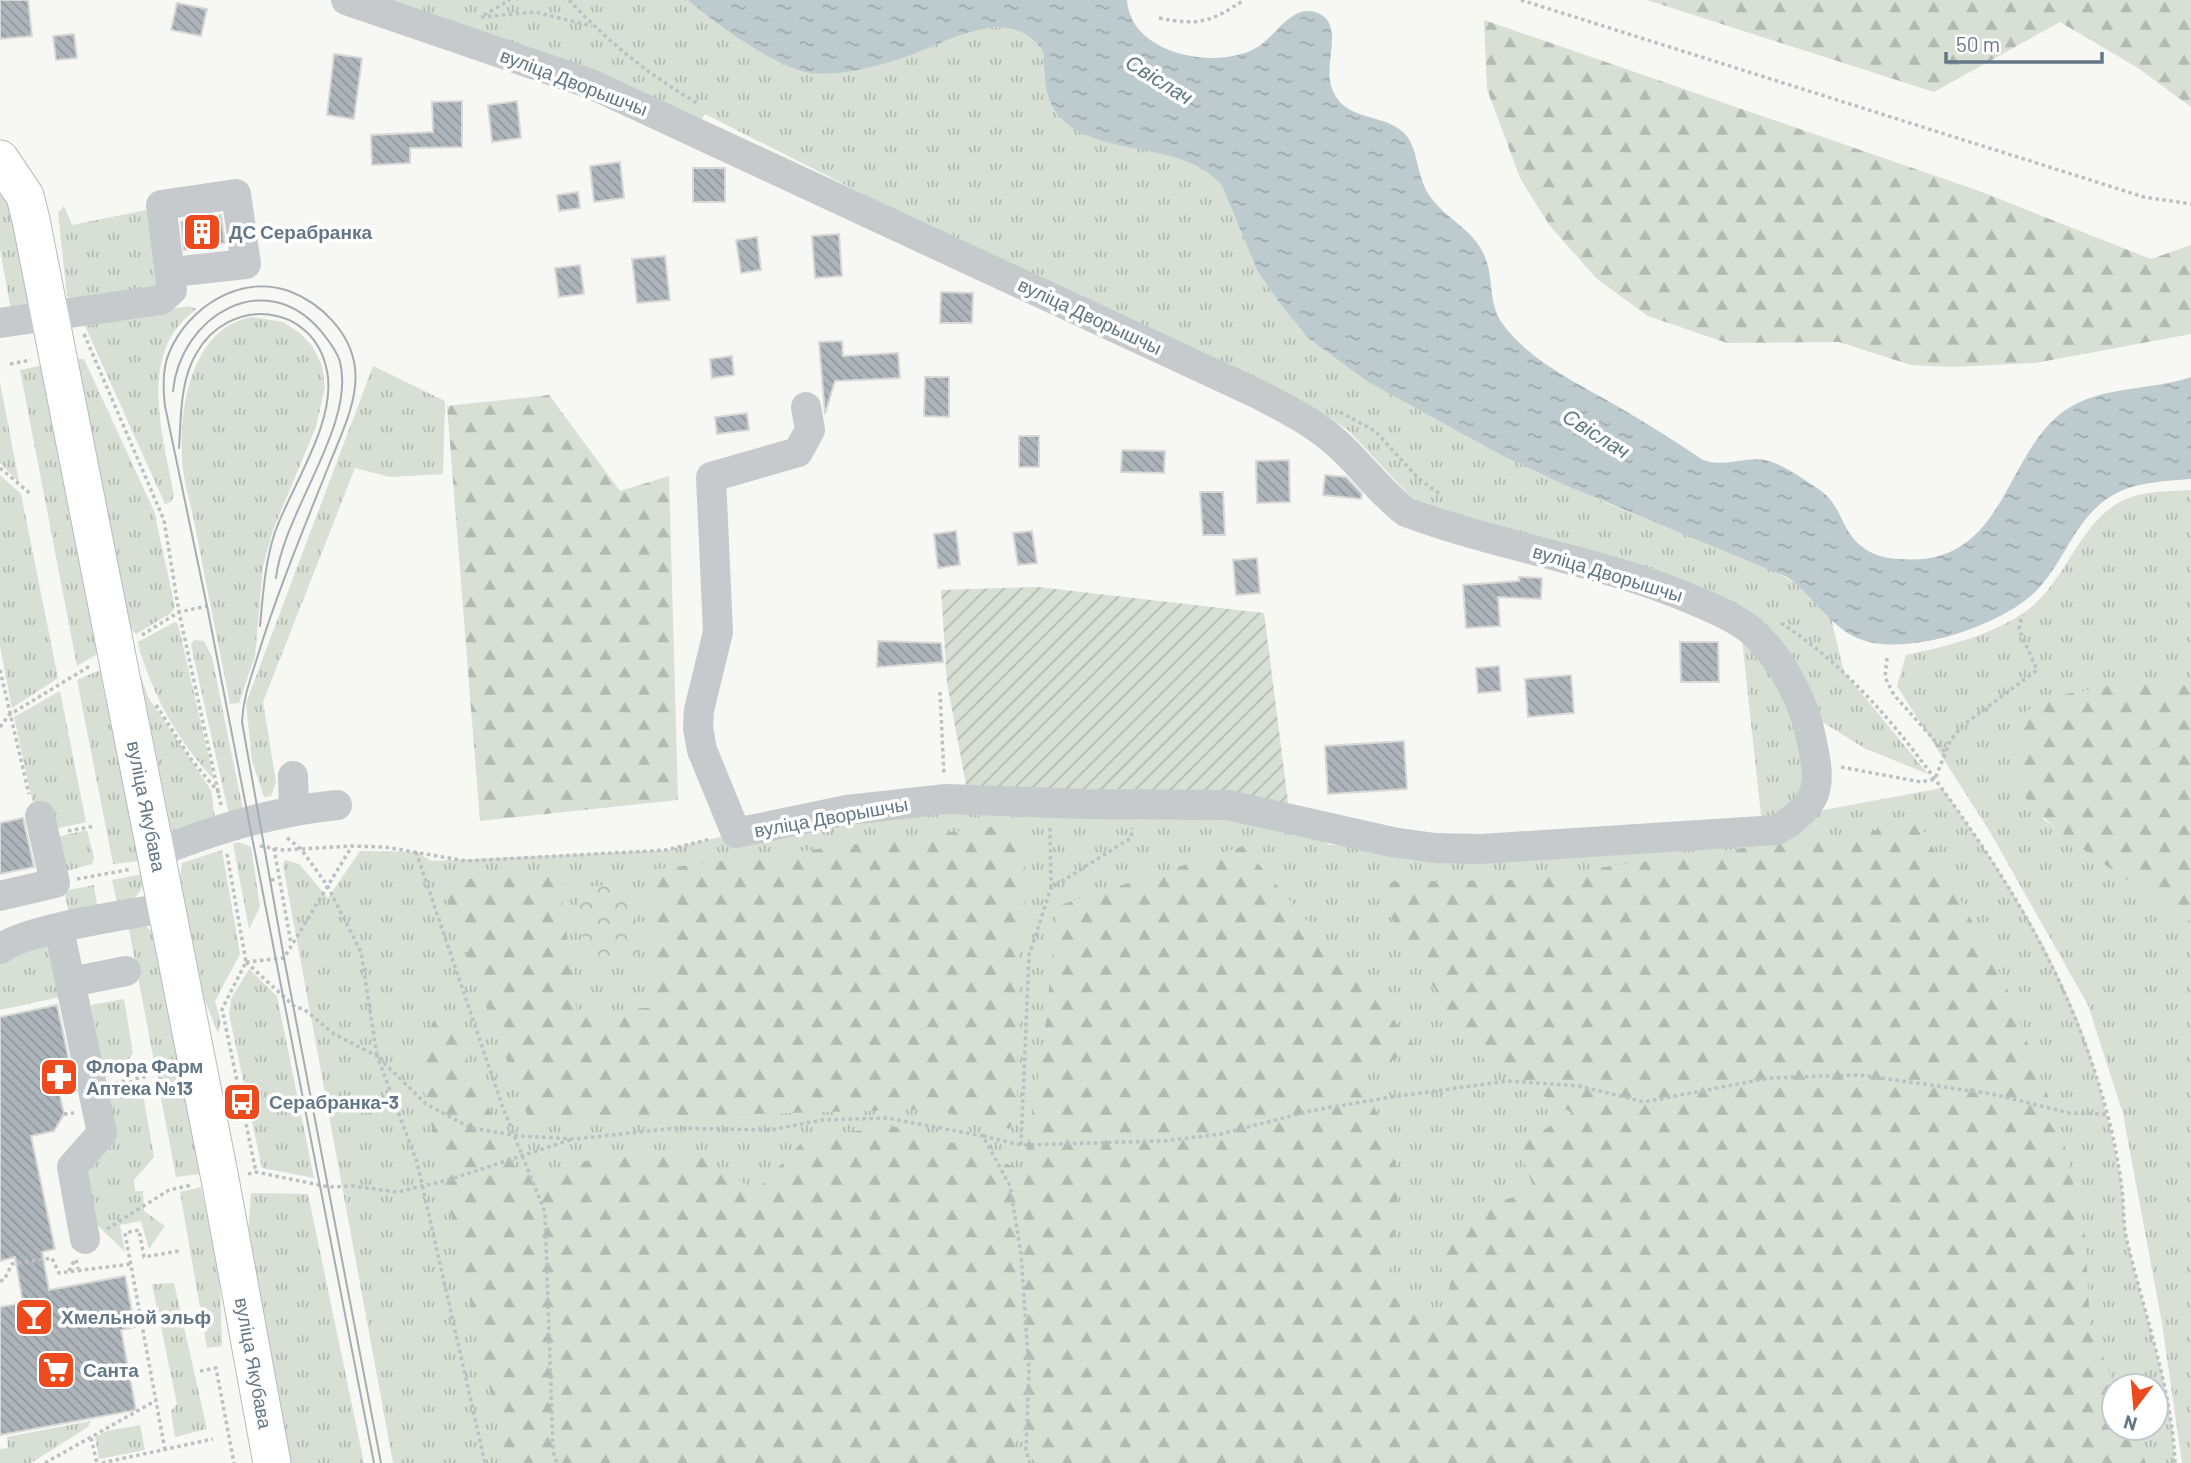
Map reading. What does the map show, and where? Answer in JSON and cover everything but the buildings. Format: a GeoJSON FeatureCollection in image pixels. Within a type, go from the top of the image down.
{"type":"FeatureCollection","features":[{"type":"Feature","properties":{"kind":"main road","name":"вуліца Якубава"},"geometry":{"type":"LineString","coordinates":[[0,159],[25,196],[62,314],[155,853],[272,1463]]}},
{"type":"Feature","properties":{"kind":"street","name":"вуліца Дворышчы"},"geometry":{"type":"LineString","coordinates":[[346,0],[591,84],[1260,395],[1315,424],[1343,449],[1384,495],[1406,512],[1657,584],[1711,608],[1754,633],[1777,659],[1799,702],[1812,738],[1818,776],[1815,796],[1802,814],[1777,830],[1481,849],[1435,848],[1392,842],[1228,805],[946,799],[847,810],[736,832]]}},
{"type":"Feature","properties":{"kind":"street"},"geometry":{"type":"LineString","coordinates":[[0,323],[161,300],[172,290],[172,272]]}},
{"type":"Feature","properties":{"kind":"street"},"geometry":{"type":"LineString","coordinates":[[736,832],[702,750],[698,728],[699,710],[718,632],[711,477],[798,452],[810,430],[806,407]]}},
{"type":"Feature","properties":{"kind":"street"},"geometry":{"type":"LineString","coordinates":[[287,822],[293,776]]}},
{"type":"Feature","properties":{"kind":"street"},"geometry":{"type":"LineString","coordinates":[[155,853],[223,826],[287,822],[337,805]]}},
{"type":"Feature","properties":{"kind":"street"},"geometry":{"type":"LineString","coordinates":[[0,896],[55,883],[35,807]]}},
{"type":"Feature","properties":{"kind":"street"},"geometry":{"type":"LineString","coordinates":[[0,906],[4,946],[60,929],[166,908]]}},
{"type":"Feature","properties":{"kind":"street"},"geometry":{"type":"LineString","coordinates":[[60,929],[102,1133],[72,1167],[85,1240]]}},
{"type":"Feature","properties":{"kind":"street"},"geometry":{"type":"LineString","coordinates":[[71,982],[126,971]]}},
{"type":"Feature","properties":{"kind":"path"},"geometry":{"type":"LineString","coordinates":[[569,0],[594,27],[648,72],[700,105]]}},
{"type":"Feature","properties":{"kind":"path"},"geometry":{"type":"LineString","coordinates":[[1159,18],[1189,24],[1216,19],[1244,0]]}},
{"type":"Feature","properties":{"kind":"path"},"geometry":{"type":"LineString","coordinates":[[1521,0],[2144,197],[2191,204]]}},
{"type":"Feature","properties":{"kind":"path"},"geometry":{"type":"LineString","coordinates":[[481,17],[535,12],[594,27]]}},
{"type":"Feature","properties":{"kind":"path"},"geometry":{"type":"LineString","coordinates":[[62,314],[164,520],[179,612],[220,795],[246,962],[222,1009],[256,1172],[329,1187],[353,1186],[397,1192],[422,1187],[575,1139]]}},
{"type":"Feature","properties":{"kind":"path"},"geometry":{"type":"LineString","coordinates":[[1338,411],[1375,431],[1418,478],[1449,499]]}},
{"type":"Feature","properties":{"kind":"path"},"geometry":{"type":"LineString","coordinates":[[0,468],[32,495]]}},
{"type":"Feature","properties":{"kind":"path"},"geometry":{"type":"LineString","coordinates":[[179,612],[207,606]]}},
{"type":"Feature","properties":{"kind":"path"},"geometry":{"type":"LineString","coordinates":[[1935,779],[1945,752],[1962,726],[2037,670],[2018,629],[2022,615]]}},
{"type":"Feature","properties":{"kind":"path"},"geometry":{"type":"LineString","coordinates":[[1775,619],[1844,672],[1893,724],[1935,779],[2022,905],[2056,969],[2082,1031],[2106,1114],[2122,1186],[2126,1237],[2162,1384],[2175,1463]]}},
{"type":"Feature","properties":{"kind":"path"},"geometry":{"type":"LineString","coordinates":[[1887,657],[1885,677],[1894,695],[1945,752]]}},
{"type":"Feature","properties":{"kind":"path"},"geometry":{"type":"LineString","coordinates":[[0,670],[9,715],[35,807]]}},
{"type":"Feature","properties":{"kind":"path"},"geometry":{"type":"LineString","coordinates":[[0,727],[9,715],[67,679]]}},
{"type":"Feature","properties":{"kind":"path"},"geometry":{"type":"LineString","coordinates":[[940,692],[946,799]]}},
{"type":"Feature","properties":{"kind":"path"},"geometry":{"type":"LineString","coordinates":[[151,697],[191,759],[220,795]]}},
{"type":"Feature","properties":{"kind":"path"},"geometry":{"type":"LineString","coordinates":[[1816,764],[1862,769],[1921,782],[1935,779]]}},
{"type":"Feature","properties":{"kind":"path"},"geometry":{"type":"LineString","coordinates":[[1021,1145],[1030,955],[1051,888],[1049,803]]}},
{"type":"Feature","properties":{"kind":"path"},"geometry":{"type":"LineString","coordinates":[[1051,888],[1131,838],[1135,804]]}},
{"type":"Feature","properties":{"kind":"path"},"geometry":{"type":"LineString","coordinates":[[287,822],[327,885],[361,952],[377,1056],[416,1162],[485,1463]]}},
{"type":"Feature","properties":{"kind":"path"},"geometry":{"type":"LineString","coordinates":[[223,826],[254,845],[274,848],[352,846],[466,860],[666,850],[736,832]]}},
{"type":"Feature","properties":{"kind":"path"},"geometry":{"type":"LineString","coordinates":[[272,837],[291,946]]}},
{"type":"Feature","properties":{"kind":"path"},"geometry":{"type":"LineString","coordinates":[[246,962],[284,958],[352,846]]}},
{"type":"Feature","properties":{"kind":"path"},"geometry":{"type":"LineString","coordinates":[[416,852],[514,1135],[545,1212],[553,1451],[557,1463]]}},
{"type":"Feature","properties":{"kind":"path"},"geometry":{"type":"LineString","coordinates":[[271,880],[278,878]]}},
{"type":"Feature","properties":{"kind":"path"},"geometry":{"type":"LineString","coordinates":[[246,962],[295,1007],[304,1009],[334,1034],[377,1056],[426,1104],[471,1128],[514,1135],[575,1139],[676,1128],[771,1130],[822,1120],[887,1118],[1021,1145],[1163,1141],[1221,1134],[1310,1111],[1507,1082],[1579,1086],[1644,1102],[1769,1078],[1860,1075],[1992,1094],[2070,1113],[2106,1114]]}},
{"type":"Feature","properties":{"kind":"path"},"geometry":{"type":"LineString","coordinates":[[112,1083],[148,1076]]}},
{"type":"Feature","properties":{"kind":"path"},"geometry":{"type":"LineString","coordinates":[[58,1087],[68,1092]]}},
{"type":"Feature","properties":{"kind":"path"},"geometry":{"type":"LineString","coordinates":[[64,1114],[76,1112]]}},
{"type":"Feature","properties":{"kind":"path"},"geometry":{"type":"LineString","coordinates":[[983,1136],[1010,1186],[1021,1254],[1029,1370],[1026,1450],[1030,1463]]}},
{"type":"Feature","properties":{"kind":"path"},"geometry":{"type":"LineString","coordinates":[[69,1271],[85,1240],[169,1190]]}},
{"type":"Feature","properties":{"kind":"path"},"geometry":{"type":"LineString","coordinates":[[165,1450],[125,1233],[139,1230],[145,1257],[179,1251]]}},
{"type":"Feature","properties":{"kind":"path"},"geometry":{"type":"LineString","coordinates":[[0,1281],[4,1280],[12,1264],[52,1258],[60,1273],[131,1264]]}},
{"type":"Feature","properties":{"kind":"path"},"geometry":{"type":"LineString","coordinates":[[200,1371],[216,1368],[234,1463]]}},
{"type":"Feature","properties":{"kind":"path"},"geometry":{"type":"LineString","coordinates":[[45,1463],[155,1401]]}},
{"type":"Feature","properties":{"kind":"path"},"geometry":{"type":"LineString","coordinates":[[91,1437],[100,1463],[213,1439]]}},
{"type":"Feature","properties":{"kind":"green space"},"geometry":{"type":"Polygon","coordinates":[[[364,0],[688,0],[729,32],[764,54],[798,70],[823,74],[884,64],[977,30],[1013,29],[1029,37],[1043,51],[1049,99],[1081,129],[1102,138],[1188,160],[1206,170],[1222,186],[1258,272],[1281,305],[1308,338],[1368,382],[1503,456],[1604,502],[1768,567],[1803,588],[1831,618],[1844,672],[1928,774],[1864,748],[1805,711],[1811,794],[1762,824],[1740,621],[1442,516],[1410,496],[1348,430],[1326,416],[1098,313],[705,114],[698,126],[364,0]]]}},
{"type":"Feature","properties":{"kind":"green space"},"geometry":{"type":"Polygon","coordinates":[[[1647,0],[2191,0],[2191,107],[2138,68],[2060,22],[1934,92],[1647,0]]]}},
{"type":"Feature","properties":{"kind":"green space"},"geometry":{"type":"Polygon","coordinates":[[[1484,20],[1979,191],[2151,259],[2191,245],[2191,334],[2035,363],[1952,367],[1911,365],[1839,342],[1727,343],[1648,316],[1597,279],[1550,226],[1520,178],[1487,89],[1484,20]]]}},
{"type":"Feature","properties":{"kind":"green space"},"geometry":{"type":"Polygon","coordinates":[[[0,179],[12,193],[36,294],[28,305],[11,311],[0,249],[0,179]]]}},
{"type":"Feature","properties":{"kind":"green space"},"geometry":{"type":"Polygon","coordinates":[[[64,206],[72,225],[146,210],[164,285],[72,301],[67,296],[58,213],[64,206]]]}},
{"type":"Feature","properties":{"kind":"green space"},"geometry":{"type":"Polygon","coordinates":[[[188,306],[197,309],[178,327],[166,348],[160,371],[158,396],[174,496],[171,502],[165,504],[85,326],[188,306]]]}},
{"type":"Feature","properties":{"kind":"green space"},"geometry":{"type":"Polygon","coordinates":[[[252,317],[283,322],[300,333],[313,347],[322,366],[325,387],[316,427],[273,530],[263,566],[255,656],[239,703],[230,704],[184,476],[183,416],[193,372],[203,353],[215,336],[232,324],[252,317]]]}},
{"type":"Feature","properties":{"kind":"green space"},"geometry":{"type":"Polygon","coordinates":[[[76,359],[84,359],[154,511],[175,607],[171,613],[136,634],[128,626],[76,359]]]}},
{"type":"Feature","properties":{"kind":"green space"},"geometry":{"type":"Polygon","coordinates":[[[43,365],[97,654],[77,666],[20,370],[43,365]]]}},
{"type":"Feature","properties":{"kind":"green space"},"geometry":{"type":"Polygon","coordinates":[[[373,366],[445,401],[443,474],[390,477],[355,468],[263,702],[276,782],[271,796],[264,797],[252,761],[246,703],[373,366]]]}},
{"type":"Feature","properties":{"kind":"green space"},"geometry":{"type":"Polygon","coordinates":[[[0,382],[19,482],[0,463],[0,382]]]}},
{"type":"Feature","properties":{"kind":"green space"},"geometry":{"type":"Polygon","coordinates":[[[549,395],[620,491],[669,476],[678,800],[480,821],[447,406],[549,395]]]}},
{"type":"Feature","properties":{"kind":"green space"},"geometry":{"type":"Polygon","coordinates":[[[0,475],[21,494],[58,678],[12,708],[0,647],[0,475]]]}},
{"type":"Feature","properties":{"kind":"green space"},"geometry":{"type":"Polygon","coordinates":[[[2191,490],[2191,686],[2140,680],[2043,819],[2191,922],[2191,1463],[2182,1463],[2162,1323],[2123,1114],[2088,1005],[1990,832],[1897,686],[1906,655],[1986,632],[2016,617],[2044,595],[2090,528],[2103,514],[2138,495],[2191,490]]]}},
{"type":"Feature","properties":{"kind":"green space"},"geometry":{"type":"Polygon","coordinates":[[[1038,587],[1264,613],[1290,817],[967,790],[947,683],[941,590],[1038,587]]]}},
{"type":"Feature","properties":{"kind":"green space"},"geometry":{"type":"Polygon","coordinates":[[[175,622],[178,624],[214,780],[189,750],[169,719],[139,649],[138,642],[175,622]]]}},
{"type":"Feature","properties":{"kind":"green space"},"geometry":{"type":"Polygon","coordinates":[[[194,640],[204,641],[212,657],[244,815],[229,812],[227,806],[191,645],[194,640]]]}},
{"type":"Feature","properties":{"kind":"green space"},"geometry":{"type":"Polygon","coordinates":[[[100,670],[139,861],[113,864],[77,680],[100,670]]]}},
{"type":"Feature","properties":{"kind":"green space"},"geometry":{"type":"Polygon","coordinates":[[[140,674],[148,697],[211,790],[215,819],[173,839],[140,674]]]}},
{"type":"Feature","properties":{"kind":"green space"},"geometry":{"type":"Polygon","coordinates":[[[2140,680],[2191,686],[2191,922],[2070,839],[2029,802],[2016,778],[2015,750],[2023,713],[2050,697],[2140,680]]]}},
{"type":"Feature","properties":{"kind":"green space"},"geometry":{"type":"Polygon","coordinates":[[[60,691],[86,822],[54,829],[34,808],[14,717],[60,691]]]}},
{"type":"Feature","properties":{"kind":"green space"},"geometry":{"type":"Polygon","coordinates":[[[1942,788],[2016,898],[2058,975],[2091,1057],[2114,1144],[2123,1195],[2127,1241],[2161,1372],[2100,1372],[2100,1442],[2170,1442],[2170,1414],[2175,1463],[393,1463],[283,865],[285,860],[299,864],[328,898],[360,851],[416,852],[432,861],[666,850],[736,833],[865,811],[1265,812],[1330,845],[1478,851],[1802,814],[1942,788]]]}},
{"type":"Feature","properties":{"kind":"green space"},"geometry":{"type":"Polygon","coordinates":[[[1021,823],[1027,887],[1018,952],[1017,1115],[1009,1129],[935,1109],[529,1120],[440,881],[559,873],[577,1014],[654,1007],[651,870],[1021,823]]]}},
{"type":"Feature","properties":{"kind":"green space"},"geometry":{"type":"Polygon","coordinates":[[[1920,824],[2004,981],[2062,1133],[2085,1236],[2090,1325],[2109,1372],[2100,1372],[2100,1442],[2138,1442],[2146,1463],[1038,1463],[1018,1436],[1011,1463],[506,1463],[416,1055],[442,1005],[520,1177],[611,1155],[701,1157],[756,1191],[806,1138],[892,1126],[976,1150],[1023,1171],[1044,1040],[1057,906],[1243,846],[1416,1047],[1363,1077],[1400,1175],[1388,1284],[1435,1327],[1450,1286],[1435,1254],[1490,1203],[1535,1192],[1518,1145],[1572,1113],[1474,1053],[1369,882],[1510,880],[1920,824]]]}},
{"type":"Feature","properties":{"kind":"green space"},"geometry":{"type":"Polygon","coordinates":[[[87,830],[94,858],[92,864],[60,873],[52,838],[87,830]]]}},
{"type":"Feature","properties":{"kind":"green space"},"geometry":{"type":"Polygon","coordinates":[[[238,842],[251,847],[260,907],[249,929],[233,844],[238,842]]]}},
{"type":"Feature","properties":{"kind":"green space"},"geometry":{"type":"Polygon","coordinates":[[[222,850],[240,954],[215,1001],[221,1022],[218,1033],[204,998],[180,879],[182,863],[222,850]]]}},
{"type":"Feature","properties":{"kind":"green space"},"geometry":{"type":"Polygon","coordinates":[[[143,874],[142,886],[137,895],[118,907],[112,880],[143,874]]]}},
{"type":"Feature","properties":{"kind":"green space"},"geometry":{"type":"Polygon","coordinates":[[[630,882],[638,956],[586,962],[577,888],[630,882]]]}},
{"type":"Feature","properties":{"kind":"green space"},"geometry":{"type":"Polygon","coordinates":[[[94,885],[97,905],[69,913],[64,891],[94,885]]]}},
{"type":"Feature","properties":{"kind":"green space"},"geometry":{"type":"Polygon","coordinates":[[[128,924],[146,926],[158,939],[199,1174],[176,1177],[128,924]]]}},
{"type":"Feature","properties":{"kind":"green space"},"geometry":{"type":"Polygon","coordinates":[[[33,943],[52,947],[65,996],[0,1010],[0,955],[33,943]]]}},
{"type":"Feature","properties":{"kind":"green space"},"geometry":{"type":"Polygon","coordinates":[[[249,969],[277,996],[314,1178],[262,1168],[229,1014],[231,999],[249,969]]]}},
{"type":"Feature","properties":{"kind":"green space"},"geometry":{"type":"Polygon","coordinates":[[[124,999],[133,1053],[118,1076],[103,1077],[91,1005],[124,999]]]}},
{"type":"Feature","properties":{"kind":"green space"},"geometry":{"type":"Polygon","coordinates":[[[119,1088],[143,1094],[154,1157],[134,1180],[135,1191],[143,1191],[144,1211],[165,1226],[149,1249],[141,1221],[120,1225],[125,1252],[89,1217],[80,1178],[107,1091],[119,1088]]]}},
{"type":"Feature","properties":{"kind":"green space"},"geometry":{"type":"Polygon","coordinates":[[[201,1187],[220,1280],[222,1346],[207,1348],[180,1192],[201,1187]]]}},
{"type":"Feature","properties":{"kind":"green space"},"geometry":{"type":"Polygon","coordinates":[[[251,1193],[308,1194],[364,1463],[285,1463],[246,1263],[251,1193]]]}},
{"type":"Feature","properties":{"kind":"green space"},"geometry":{"type":"Polygon","coordinates":[[[174,1283],[207,1429],[175,1437],[171,1411],[177,1404],[152,1284],[174,1283]]]}},
{"type":"Feature","properties":{"kind":"green space"},"geometry":{"type":"Polygon","coordinates":[[[91,1421],[88,1427],[31,1463],[0,1463],[0,1449],[8,1448],[7,1437],[91,1421]]]}},
{"type":"Feature","properties":{"kind":"green space"},"geometry":{"type":"Polygon","coordinates":[[[140,1425],[145,1450],[99,1459],[95,1437],[107,1431],[140,1425]]]}},
{"type":"Feature","properties":{"kind":"water","name":"Свіслач"},"geometry":{"type":"Polygon","coordinates":[[[688,0],[1127,0],[1132,19],[1143,34],[1158,45],[1177,53],[1219,58],[1239,55],[1256,48],[1301,12],[1317,13],[1327,20],[1331,31],[1330,83],[1339,101],[1357,113],[1399,128],[1407,136],[1429,195],[1480,247],[1488,265],[1495,307],[1502,323],[1513,337],[1555,370],[1703,460],[1719,463],[1765,460],[1792,472],[1827,496],[1849,533],[1866,550],[1880,556],[1906,560],[1951,552],[1973,537],[1991,517],[2033,444],[2050,423],[2072,406],[2115,391],[2191,377],[2191,479],[2131,487],[2100,504],[2080,527],[2056,566],[2037,590],[2001,616],[1951,636],[1924,642],[1875,643],[1855,637],[1836,625],[1787,577],[1565,485],[1503,456],[1368,382],[1308,338],[1281,305],[1258,272],[1222,186],[1204,170],[1182,160],[1081,133],[1062,119],[1047,93],[1043,51],[1029,37],[1013,29],[977,30],[872,67],[847,72],[811,73],[764,54],[729,32],[688,0]]]}},
{"type":"Feature","properties":{"kind":"tram line"},"geometry":{"type":"LineString","coordinates":[[374,1463],[207,606],[164,399],[165,366],[178,336],[202,309],[218,298],[252,287],[289,291],[323,311],[348,343],[355,368],[354,393],[348,418],[274,607],[248,688],[242,722],[284,958],[381,1463]]}},
{"type":"Feature","properties":{"kind":"tram line"},"geometry":{"type":"LineString","coordinates":[[173,391],[179,364],[191,341],[208,322],[228,308],[251,301],[274,302],[298,311],[320,330],[337,353],[342,387],[338,413],[329,441],[291,526],[281,553],[276,578]]}},
{"type":"Feature","properties":{"kind":"tram line"},"geometry":{"type":"LineString","coordinates":[[179,448],[182,400],[187,376],[196,354],[210,335],[228,322],[248,315],[269,314],[288,320],[306,331],[319,348],[327,371],[325,411],[311,453],[275,532],[263,590],[260,626]]}},
{"type":"Feature","properties":{"kind":"place","name":"ДС Серабранка"},"geometry":{"type":"Point","coordinates":[202,232]}},
{"type":"Feature","properties":{"kind":"place","name":"Флора Фарм Аптека №13"},"geometry":{"type":"Point","coordinates":[59,1077]}},
{"type":"Feature","properties":{"kind":"place","name":"Серабранка-3"},"geometry":{"type":"Point","coordinates":[242,1102]}},
{"type":"Feature","properties":{"kind":"place","name":"Хмельной эльф"},"geometry":{"type":"Point","coordinates":[34,1317]}},
{"type":"Feature","properties":{"kind":"place","name":"Санта"},"geometry":{"type":"Point","coordinates":[56,1370]}}]}
